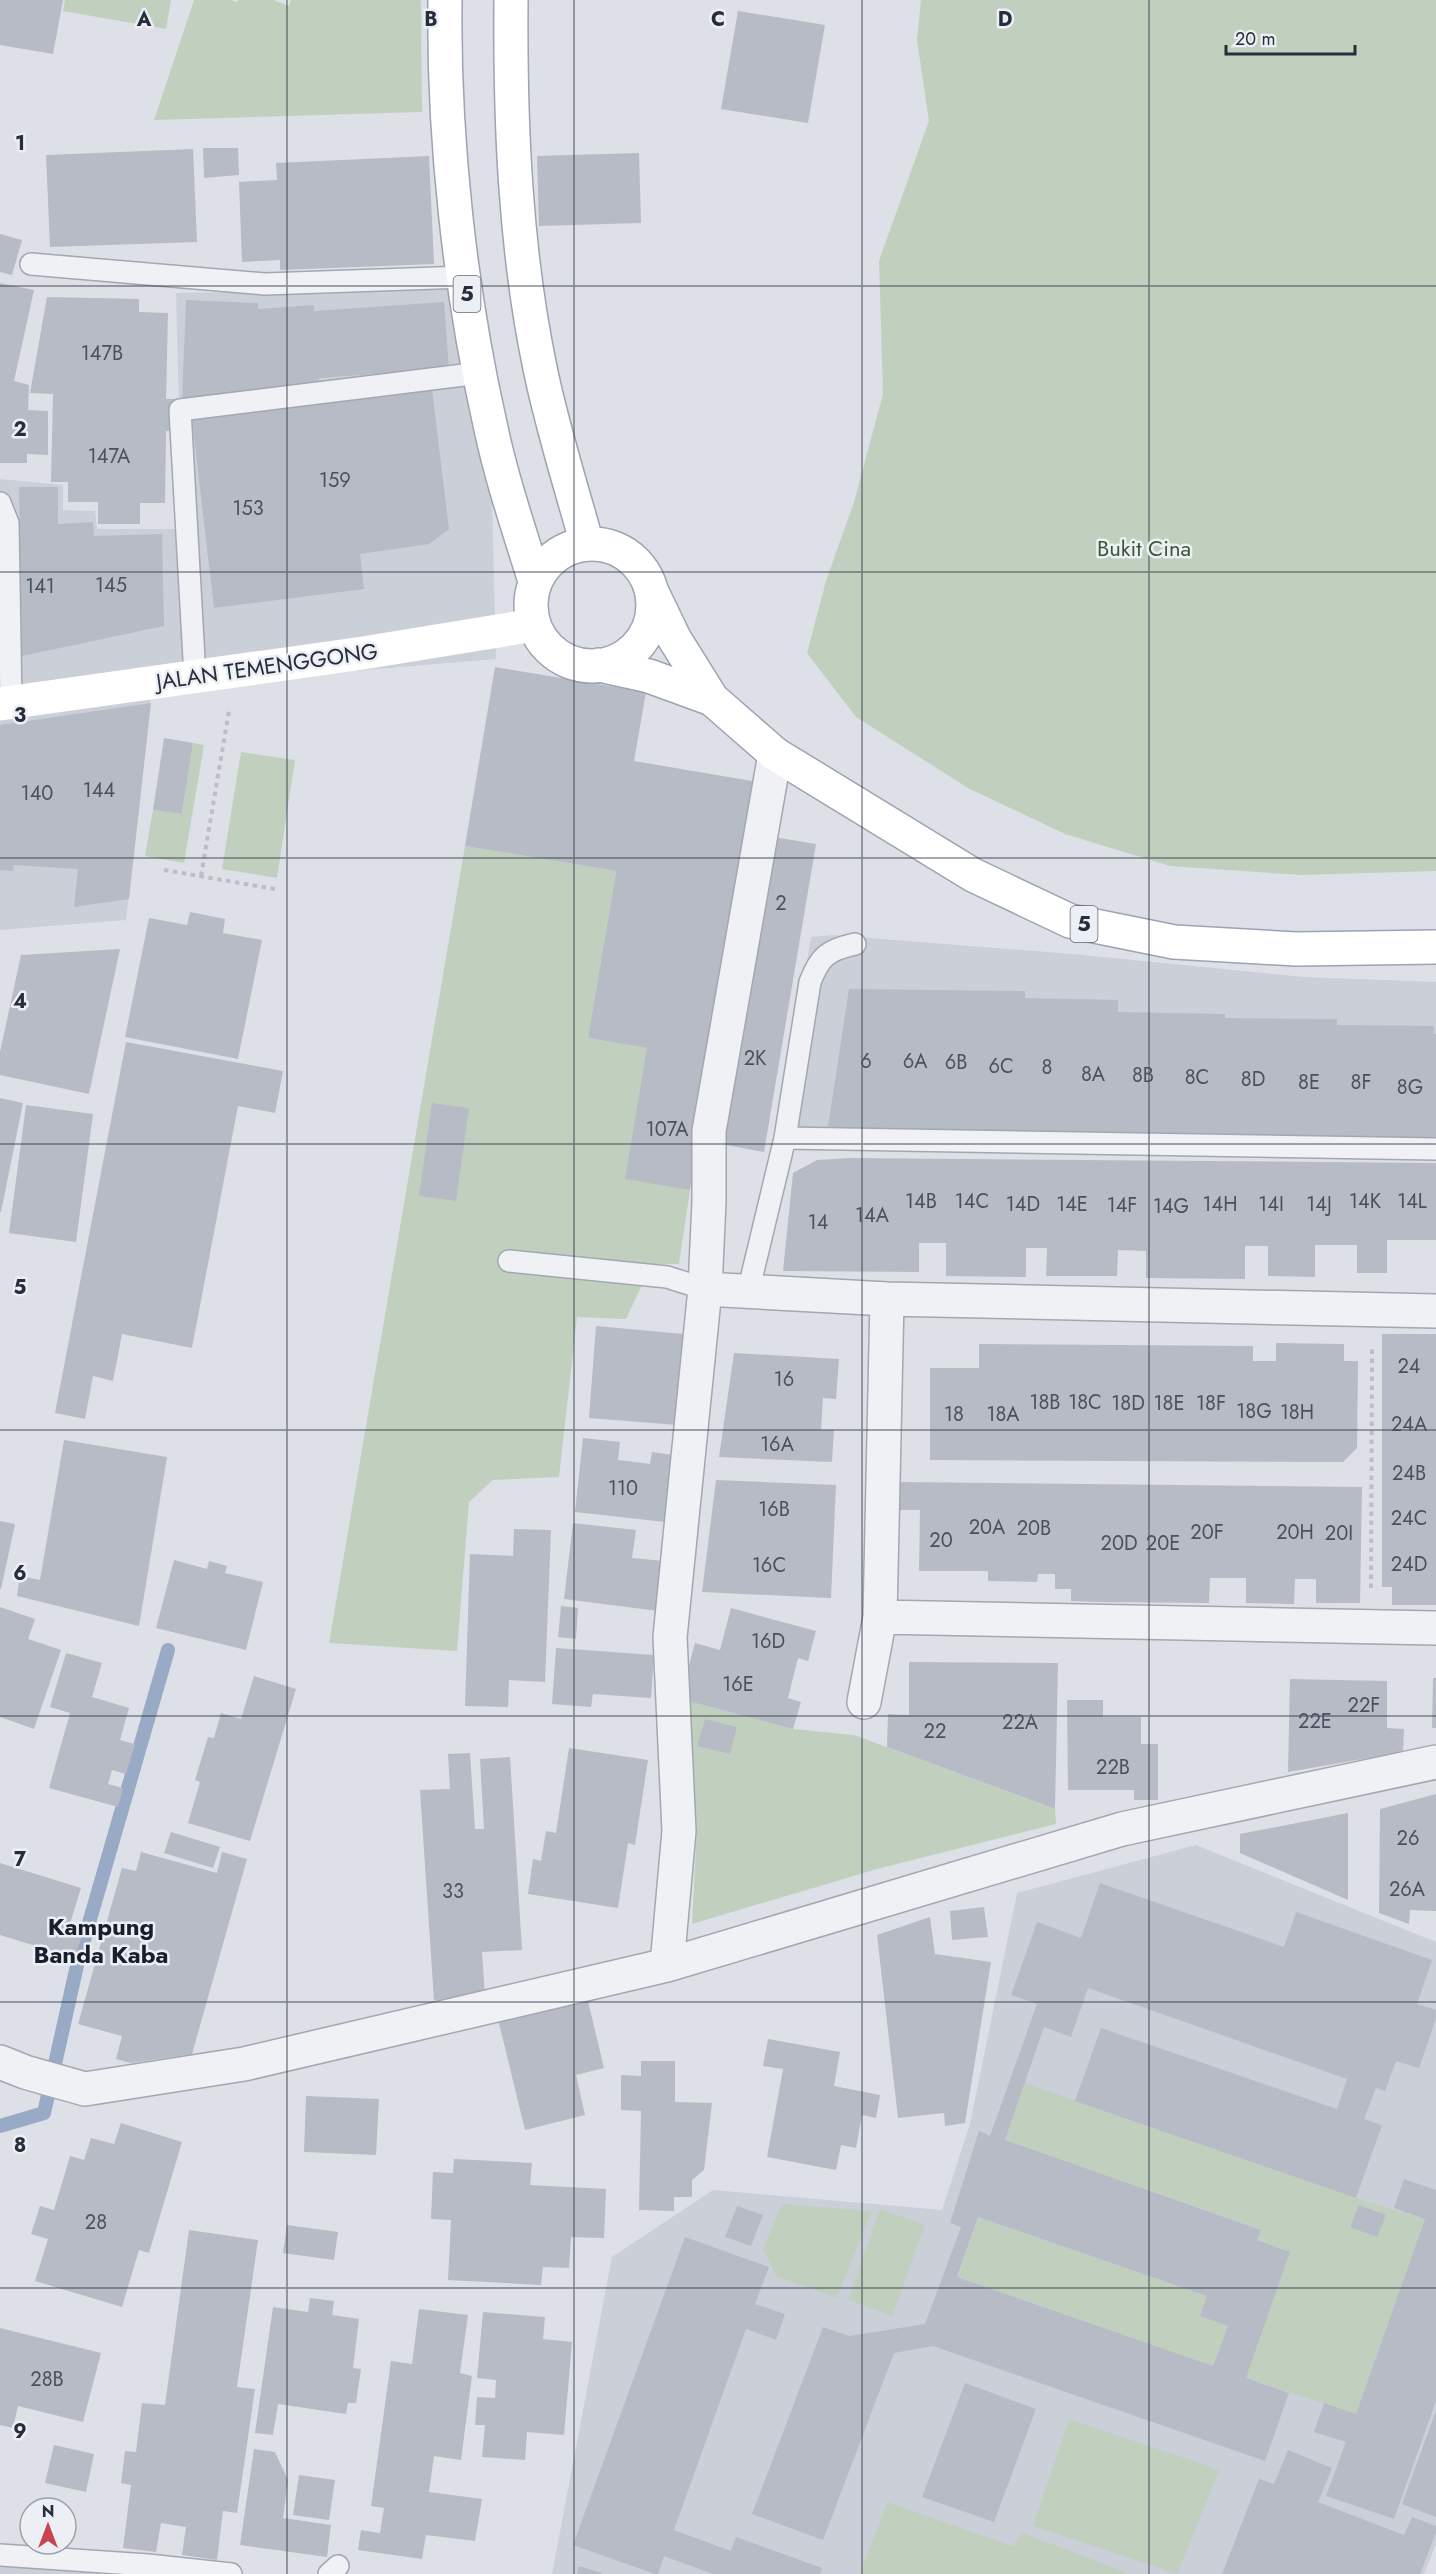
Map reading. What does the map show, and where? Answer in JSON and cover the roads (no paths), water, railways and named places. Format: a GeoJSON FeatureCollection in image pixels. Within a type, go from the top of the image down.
{"type":"FeatureCollection","features":[{"type":"Feature","properties":{"kind":"main road","name":"5"},"geometry":{"type":"LineString","coordinates":[[445,0],[450,148],[465,277],[480,373],[490,425],[536,581]]}},
{"type":"Feature","properties":{"kind":"main road"},"geometry":{"type":"LineString","coordinates":[[517,5],[518,223],[540,368],[587,544]]}},
{"type":"Feature","properties":{"kind":"main road","name":"5"},"geometry":{"type":"LineString","coordinates":[[712,699],[649,676],[598,665],[582,665],[560,656],[541,640],[530,611],[531,596],[544,567],[556,556],[571,548],[587,544],[609,546],[627,556],[642,571],[675,638],[712,699],[775,754],[973,875],[1070,921],[1174,942],[1296,949],[1436,947]]}},
{"type":"Feature","properties":{"kind":"main road","name":"5"},"geometry":{"type":"LineString","coordinates":[[598,665],[619,660],[636,648],[647,631],[653,611],[651,590]]}},
{"type":"Feature","properties":{"kind":"main road","name":"JALAN TEMENGGONG"},"geometry":{"type":"LineString","coordinates":[[5,703],[363,653],[534,625]]}},
{"type":"Feature","properties":{"kind":"street"},"geometry":{"type":"LineString","coordinates":[[667,1965],[679,1831],[670,1637],[705,1289],[709,1131],[775,754]]}},
{"type":"Feature","properties":{"kind":"street"},"geometry":{"type":"LineString","coordinates":[[705,1289],[886,1299],[1436,1311]]}},
{"type":"Feature","properties":{"kind":"street"},"geometry":{"type":"LineString","coordinates":[[864,1702],[880,1617],[886,1299]]}},
{"type":"Feature","properties":{"kind":"street"},"geometry":{"type":"LineString","coordinates":[[880,1617],[1436,1628]]}},
{"type":"Feature","properties":{"kind":"street"},"geometry":{"type":"LineString","coordinates":[[13,2067],[85,2089],[244,2064],[667,1965],[1122,1828],[1436,1762]]}},
{"type":"Feature","properties":{"kind":"lane"},"geometry":{"type":"LineString","coordinates":[[31,264],[265,284],[465,277]]}},
{"type":"Feature","properties":{"kind":"lane"},"geometry":{"type":"LineString","coordinates":[[195,677],[180,411],[480,373]]}},
{"type":"Feature","properties":{"kind":"lane"},"geometry":{"type":"LineString","coordinates":[[0,503],[8,523],[5,703]]}},
{"type":"Feature","properties":{"kind":"lane"},"geometry":{"type":"LineString","coordinates":[[748,1292],[785,1138],[810,982],[818,962],[834,948],[855,944]]}},
{"type":"Feature","properties":{"kind":"lane"},"geometry":{"type":"LineString","coordinates":[[785,1138],[1436,1149]]}},
{"type":"Feature","properties":{"kind":"lane"},"geometry":{"type":"LineString","coordinates":[[509,1261],[667,1276],[705,1289]]}},
{"type":"Feature","properties":{"kind":"lane"},"geometry":{"type":"LineString","coordinates":[[0,2555],[148,2565],[231,2574]]}},
{"type":"Feature","properties":{"kind":"waterway"},"geometry":{"type":"LineString","coordinates":[[0,2126],[44,2113],[78,1961],[168,1650]]}},
{"type":"Feature","properties":{"kind":"district","name":"Kampung Banda Kaba"},"geometry":{"type":"Point","coordinates":[101,1940]}},
{"type":"Feature","properties":{"kind":"park label","name":"Bukit Cina"},"geometry":{"type":"Point","coordinates":[1144,548]}}]}
